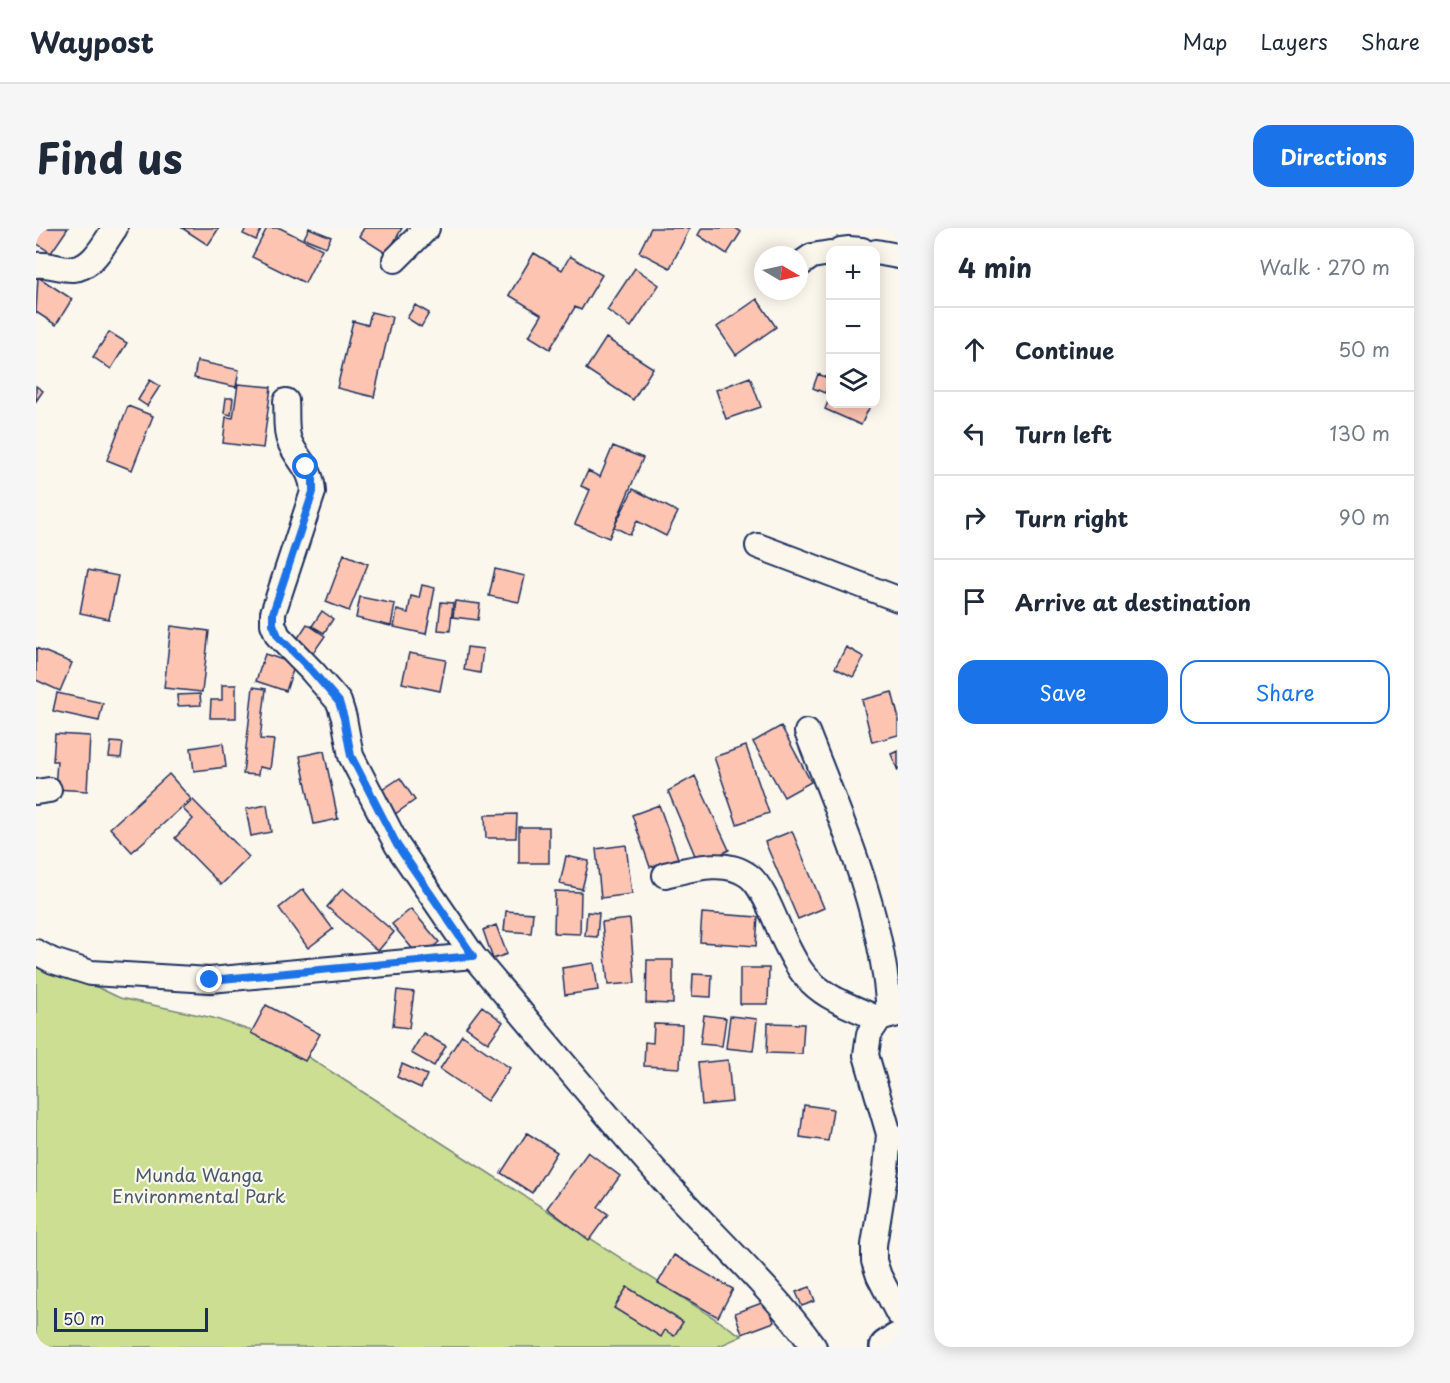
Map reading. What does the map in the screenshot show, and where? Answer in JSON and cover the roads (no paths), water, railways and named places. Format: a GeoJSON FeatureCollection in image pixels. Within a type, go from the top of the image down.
{"type":"FeatureCollection","features":[{"type":"Feature","properties":{"kind":"highway"},"geometry":{"type":"LineString","coordinates":[[887,1347],[898,1340]]}},
{"type":"Feature","properties":{"kind":"street"},"geometry":{"type":"LineString","coordinates":[[36,265],[73,269],[87,265],[115,228]]}},
{"type":"Feature","properties":{"kind":"street"},"geometry":{"type":"LineString","coordinates":[[395,260],[427,228]]}},
{"type":"Feature","properties":{"kind":"street"},"geometry":{"type":"LineString","coordinates":[[880,253],[898,256]]}},
{"type":"Feature","properties":{"kind":"street"},"geometry":{"type":"LineString","coordinates":[[808,259],[826,254]]}},
{"type":"Feature","properties":{"kind":"street"},"geometry":{"type":"LineString","coordinates":[[286,401],[288,437],[295,453],[313,479],[313,492],[273,613],[273,624],[278,636],[339,702],[351,756],[397,845],[473,956],[668,1185],[779,1302],[814,1347]]}},
{"type":"Feature","properties":{"kind":"street"},"geometry":{"type":"LineString","coordinates":[[759,546],[898,599]]}},
{"type":"Feature","properties":{"kind":"street"},"geometry":{"type":"LineString","coordinates":[[807,732],[870,900],[888,980],[889,1016],[869,1034],[866,1055],[889,1134],[874,1245],[874,1261],[898,1313]]}},
{"type":"Feature","properties":{"kind":"street"},"geometry":{"type":"LineString","coordinates":[[665,875],[704,866],[730,868],[749,876],[760,889],[796,964],[811,983],[832,997],[889,1016]]}},
{"type":"Feature","properties":{"kind":"street"},"geometry":{"type":"LineString","coordinates":[[36,952],[52,961],[91,973],[210,980],[473,956]]}},
{"type":"Feature","properties":{"kind":"park label","name":"Munda Wanga Environmental Park"},"geometry":{"type":"Point","coordinates":[199,1184]}}]}
